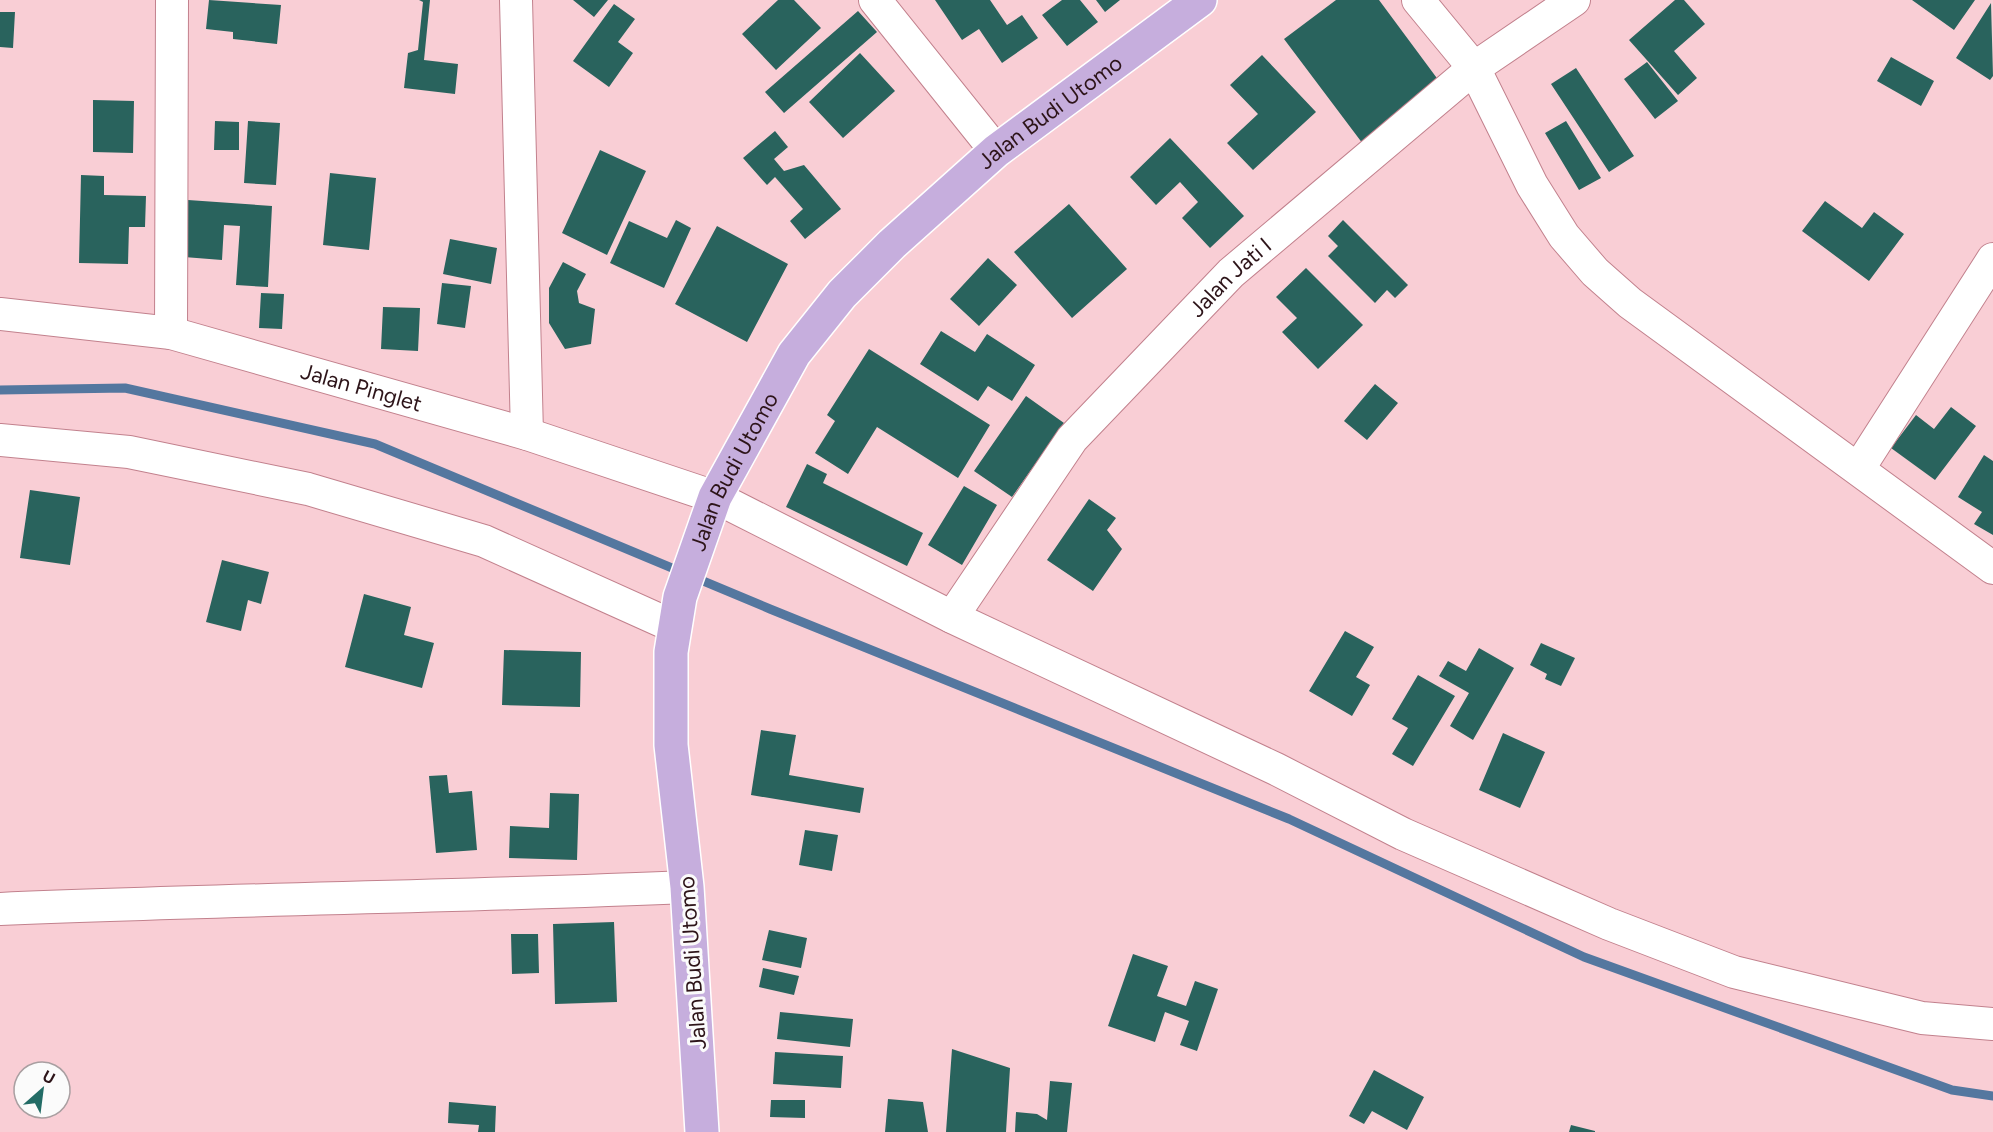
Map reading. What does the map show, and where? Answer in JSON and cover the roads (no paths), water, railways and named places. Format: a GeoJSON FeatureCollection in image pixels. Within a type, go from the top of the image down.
{"type":"FeatureCollection","features":[{"type":"Feature","properties":{"kind":"main road","name":"Jalan Budi Utomo"},"geometry":{"type":"LineString","coordinates":[[702,1132],[687,887],[671,745],[671,652],[678,612],[711,508],[794,354],[842,294],[892,244],[996,151],[1200,0]]}},
{"type":"Feature","properties":{"kind":"street"},"geometry":{"type":"LineString","coordinates":[[171,333],[172,0]]}},
{"type":"Feature","properties":{"kind":"street"},"geometry":{"type":"LineString","coordinates":[[516,0],[527,434]]}},
{"type":"Feature","properties":{"kind":"street"},"geometry":{"type":"LineString","coordinates":[[875,0],[996,151]]}},
{"type":"Feature","properties":{"kind":"street"},"geometry":{"type":"LineString","coordinates":[[1418,0],[1474,68],[1532,185],[1564,236],[1595,272],[1630,303],[1993,568]]}},
{"type":"Feature","properties":{"kind":"street","name":"Jalan Jati I"},"geometry":{"type":"LineString","coordinates":[[952,617],[1072,439],[1231,273],[1474,68],[1574,0]]}},
{"type":"Feature","properties":{"kind":"street"},"geometry":{"type":"LineString","coordinates":[[1858,468],[1993,259]]}},
{"type":"Feature","properties":{"kind":"street","name":"Jalan Pinglet"},"geometry":{"type":"LineString","coordinates":[[0,314],[171,333],[527,434],[711,508],[952,617],[1276,769],[1403,834],[1609,924],[1734,972],[1922,1018],[1993,1024]]}},
{"type":"Feature","properties":{"kind":"street"},"geometry":{"type":"LineString","coordinates":[[0,440],[129,452],[308,489],[484,541],[678,612]]}},
{"type":"Feature","properties":{"kind":"street"},"geometry":{"type":"LineString","coordinates":[[0,909],[155,903],[443,897],[687,887]]}},
{"type":"Feature","properties":{"kind":"waterway"},"geometry":{"type":"LineString","coordinates":[[0,390],[125,388],[375,444],[770,609],[1289,819],[1584,957],[1952,1090],[1993,1096]]}}]}
